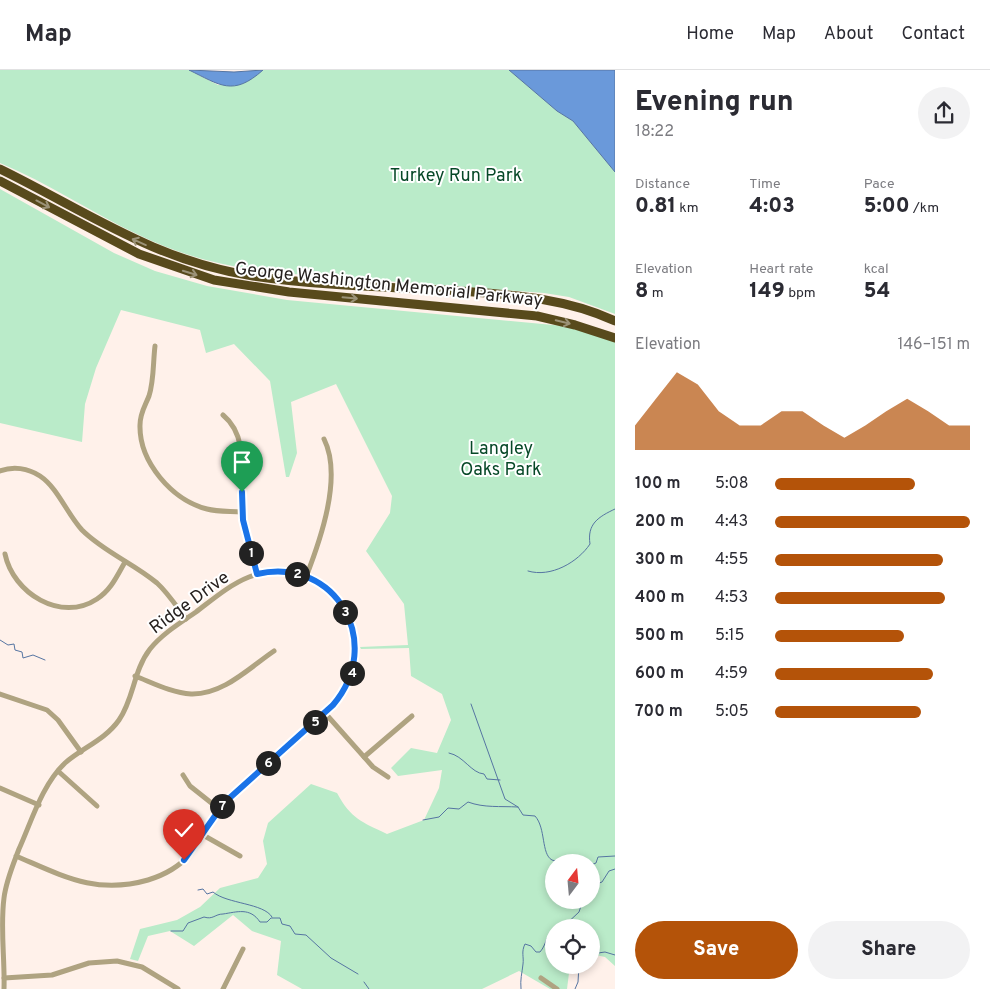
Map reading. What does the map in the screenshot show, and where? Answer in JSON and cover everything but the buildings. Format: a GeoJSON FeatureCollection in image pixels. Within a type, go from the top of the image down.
{"type":"FeatureCollection","features":[{"type":"Feature","properties":{"kind":"highway","name":"George Washington Memorial Parkway"},"geometry":{"type":"LineString","coordinates":[[0,169],[144,244],[191,262],[225,271],[286,280],[519,295],[570,305],[615,321]]}},
{"type":"Feature","properties":{"kind":"highway","name":"George Washington Memorial Parkway"},"geometry":{"type":"LineString","coordinates":[[0,181],[139,254],[214,280],[289,292],[537,316],[575,325],[615,338]]}},
{"type":"Feature","properties":{"kind":"street"},"geometry":{"type":"LineString","coordinates":[[155,346],[149,395],[141,413],[140,426],[144,449],[149,461],[166,484],[188,501],[214,510],[242,512]]}},
{"type":"Feature","properties":{"kind":"street"},"geometry":{"type":"LineString","coordinates":[[223,415],[234,427],[239,439],[242,512],[257,574]]}},
{"type":"Feature","properties":{"kind":"street"},"geometry":{"type":"LineString","coordinates":[[306,577],[327,517],[330,476],[328,450],[324,439]]}},
{"type":"Feature","properties":{"kind":"street"},"geometry":{"type":"LineString","coordinates":[[0,471],[18,468],[41,476],[49,484],[65,509],[82,530],[103,548],[159,586],[186,619]]}},
{"type":"Feature","properties":{"kind":"street"},"geometry":{"type":"LineString","coordinates":[[6,554],[12,574],[34,597],[50,605],[62,608],[82,606],[99,598],[110,588],[125,562]]}},
{"type":"Feature","properties":{"kind":"street","name":"Ridge Drive"},"geometry":{"type":"LineString","coordinates":[[4,989],[3,886],[16,856],[48,784],[58,771],[104,736],[118,722],[126,707],[135,676],[154,644],[236,583],[257,574],[282,572],[306,577],[324,588],[336,599],[350,623],[355,641],[354,665],[349,682],[340,697],[325,713],[219,809],[191,854],[169,872],[144,881],[119,886],[100,886],[82,883],[16,856]]}},
{"type":"Feature","properties":{"kind":"street"},"geometry":{"type":"LineString","coordinates":[[135,676],[184,693],[202,693],[226,685],[274,651]]}},
{"type":"Feature","properties":{"kind":"street"},"geometry":{"type":"LineString","coordinates":[[0,694],[47,710],[58,720],[81,752]]}},
{"type":"Feature","properties":{"kind":"street"},"geometry":{"type":"LineString","coordinates":[[325,713],[373,768],[388,777]]}},
{"type":"Feature","properties":{"kind":"street"},"geometry":{"type":"LineString","coordinates":[[364,757],[412,716]]}},
{"type":"Feature","properties":{"kind":"street"},"geometry":{"type":"LineString","coordinates":[[58,771],[97,806]]}},
{"type":"Feature","properties":{"kind":"street"},"geometry":{"type":"LineString","coordinates":[[183,775],[190,786],[219,809]]}},
{"type":"Feature","properties":{"kind":"street"},"geometry":{"type":"LineString","coordinates":[[0,788],[39,805]]}},
{"type":"Feature","properties":{"kind":"street"},"geometry":{"type":"LineString","coordinates":[[204,835],[240,856]]}},
{"type":"Feature","properties":{"kind":"street"},"geometry":{"type":"LineString","coordinates":[[223,989],[243,949]]}},
{"type":"Feature","properties":{"kind":"street"},"geometry":{"type":"LineString","coordinates":[[4,978],[52,975],[98,961],[117,961],[142,967],[178,989]]}},
{"type":"Feature","properties":{"kind":"street"},"geometry":{"type":"LineString","coordinates":[[542,978],[557,989]]}},
{"type":"Feature","properties":{"kind":"green space","name":"Turkey Run Park"},"geometry":{"type":"Polygon","coordinates":[[[0,70],[189,70],[218,85],[247,81],[263,70],[509,70],[557,111],[573,121],[615,172],[615,314],[569,297],[544,293],[267,272],[218,263],[185,254],[154,242],[0,163],[0,70]]]}},
{"type":"Feature","properties":{"kind":"green space","name":"Langley Oaks Park"},"geometry":{"type":"Polygon","coordinates":[[[0,189],[114,253],[155,271],[207,286],[287,300],[564,326],[615,341],[615,966],[605,957],[600,956],[600,919],[545,919],[545,974],[569,974],[567,989],[550,989],[519,971],[482,989],[302,989],[277,975],[281,941],[252,931],[233,915],[194,946],[170,931],[148,936],[138,961],[130,959],[140,929],[177,920],[200,907],[220,888],[258,878],[267,864],[263,841],[268,823],[311,784],[337,793],[347,809],[358,819],[387,834],[424,820],[439,788],[442,770],[398,776],[391,768],[411,748],[437,753],[451,720],[442,694],[411,676],[409,648],[361,649],[360,647],[408,645],[404,604],[366,551],[390,513],[392,496],[336,384],[291,402],[297,453],[289,477],[286,477],[270,381],[234,344],[206,353],[200,330],[121,310],[96,368],[85,404],[82,442],[0,423],[0,189]]]}},
{"type":"Feature","properties":{"kind":"water"},"geometry":{"type":"Polygon","coordinates":[[[189,70],[234,72],[263,70],[243,84],[226,86],[189,70]]]}},
{"type":"Feature","properties":{"kind":"water"},"geometry":{"type":"Polygon","coordinates":[[[509,70],[615,70],[615,172],[573,121],[557,111],[509,70]]]}},
{"type":"Feature","properties":{"kind":"waterway"},"geometry":{"type":"LineString","coordinates":[[528,571],[546,572],[563,567],[571,562],[585,551],[590,544],[590,531],[595,522],[615,509]]}},
{"type":"Feature","properties":{"kind":"waterway"},"geometry":{"type":"LineString","coordinates":[[0,640],[8,645],[14,644],[15,650],[22,652],[23,658],[33,655],[45,660]]}},
{"type":"Feature","properties":{"kind":"waterway"},"geometry":{"type":"LineString","coordinates":[[471,704],[505,799],[518,807],[523,815],[535,816],[541,827],[547,854]]}},
{"type":"Feature","properties":{"kind":"waterway"},"geometry":{"type":"LineString","coordinates":[[449,753],[459,757],[475,771],[484,774],[487,779],[500,780]]}},
{"type":"Feature","properties":{"kind":"waterway"},"geometry":{"type":"LineString","coordinates":[[423,820],[439,817],[448,808],[459,809],[468,802],[486,806],[518,807]]}},
{"type":"Feature","properties":{"kind":"waterway"},"geometry":{"type":"LineString","coordinates":[[600,857],[615,856]]}},
{"type":"Feature","properties":{"kind":"waterway"},"geometry":{"type":"LineString","coordinates":[[600,883],[609,871],[615,869]]}},
{"type":"Feature","properties":{"kind":"waterway"},"geometry":{"type":"LineString","coordinates":[[198,890],[203,889],[207,894],[213,892],[227,899],[254,906],[268,912],[272,917]]}},
{"type":"Feature","properties":{"kind":"waterway"},"geometry":{"type":"LineString","coordinates":[[572,919],[580,909]]}},
{"type":"Feature","properties":{"kind":"waterway"},"geometry":{"type":"LineString","coordinates":[[171,931],[183,931],[188,923],[220,914],[248,912],[260,922],[267,922],[271,918],[280,918],[282,924],[290,926],[295,934],[306,935],[331,958],[358,974]]}},
{"type":"Feature","properties":{"kind":"waterway"},"geometry":{"type":"LineString","coordinates":[[521,989],[525,944],[531,946],[536,952],[540,952],[545,944]]}},
{"type":"Feature","properties":{"kind":"waterway"},"geometry":{"type":"LineString","coordinates":[[600,953],[615,955]]}},
{"type":"Feature","properties":{"kind":"waterway"},"geometry":{"type":"LineString","coordinates":[[575,989],[578,974]]}},
{"type":"Feature","properties":{"kind":"waterway"},"geometry":{"type":"LineString","coordinates":[[364,982],[369,989]]}},
{"type":"Feature","properties":{"kind":"route"},"geometry":{"type":"LineString","coordinates":[[184,860],[196,847],[224,803],[333,705],[345,690],[354,665],[356,647],[353,631],[342,606],[331,593],[306,577],[291,573],[257,574],[243,520],[242,492]]}}]}
